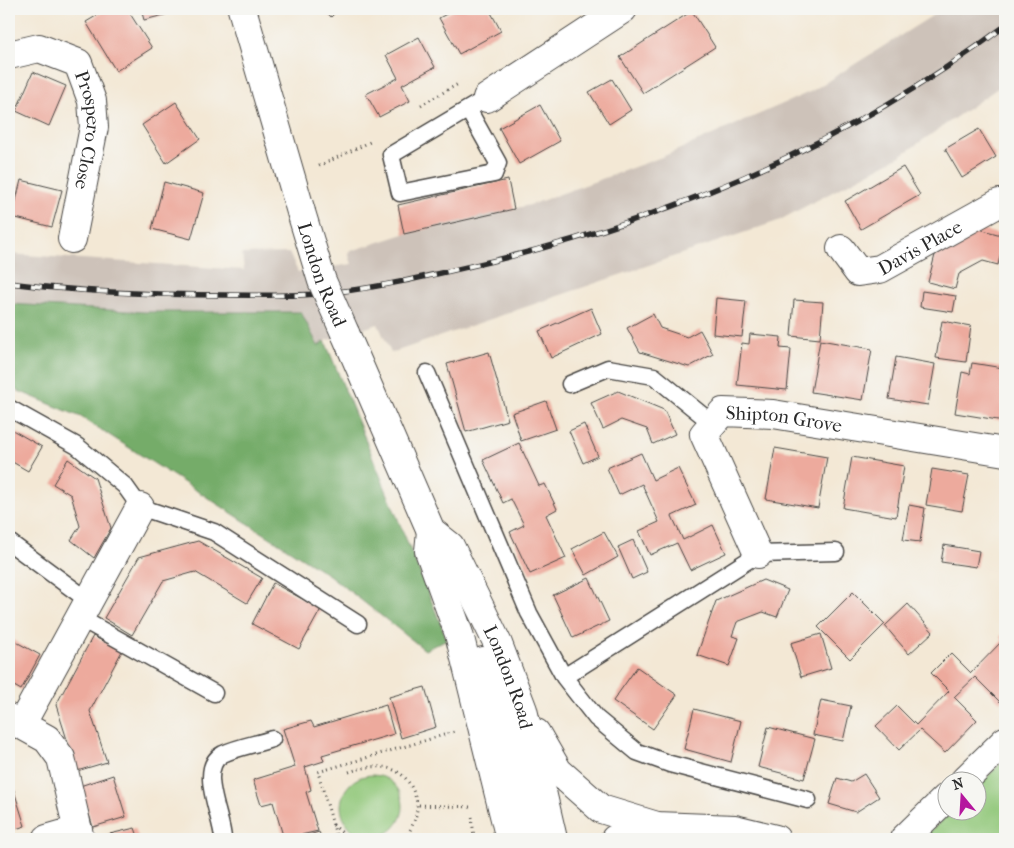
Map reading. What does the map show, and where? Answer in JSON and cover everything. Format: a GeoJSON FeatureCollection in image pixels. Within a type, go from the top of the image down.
{"type":"FeatureCollection","features":[{"type":"Feature","properties":{"kind":"main road","name":"London Road"},"geometry":{"type":"LineString","coordinates":[[242,9],[322,280],[431,531],[450,546],[498,644],[523,710],[553,839]]}},
{"type":"Feature","properties":{"kind":"main road"},"geometry":{"type":"LineString","coordinates":[[478,104],[623,9]]}},
{"type":"Feature","properties":{"kind":"main road","name":"Prospero Close"},"geometry":{"type":"LineString","coordinates":[[9,55],[39,48],[78,63],[92,101],[94,127],[72,240]]}},
{"type":"Feature","properties":{"kind":"main road","name":"Davis Place"},"geometry":{"type":"LineString","coordinates":[[841,249],[858,272],[880,269],[999,203],[1005,203]]}},
{"type":"Feature","properties":{"kind":"main road","name":"Shipton Grove"},"geometry":{"type":"LineString","coordinates":[[758,554],[704,434],[723,412],[773,414],[1005,452]]}},
{"type":"Feature","properties":{"kind":"main road"},"geometry":{"type":"LineString","coordinates":[[47,839],[79,834],[62,758],[47,739],[15,721],[84,610],[140,507]]}},
{"type":"Feature","properties":{"kind":"main road","name":"London Road"},"geometry":{"type":"LineString","coordinates":[[431,531],[429,551],[459,634],[510,839]]}},
{"type":"Feature","properties":{"kind":"main road"},"geometry":{"type":"LineString","coordinates":[[479,605],[476,639],[506,732],[531,839]]}},
{"type":"Feature","properties":{"kind":"main road"},"geometry":{"type":"LineString","coordinates":[[523,710],[558,771],[601,809],[657,826],[735,829],[776,839]]}},
{"type":"Feature","properties":{"kind":"main road"},"geometry":{"type":"LineString","coordinates":[[975,770],[1005,741]]}},
{"type":"Feature","properties":{"kind":"main road"},"geometry":{"type":"LineString","coordinates":[[904,839],[936,808]]}},
{"type":"Feature","properties":{"kind":"main road"},"geometry":{"type":"LineString","coordinates":[[615,839],[657,826]]}},
{"type":"Feature","properties":{"kind":"lane"},"geometry":{"type":"LineString","coordinates":[[478,104],[498,163],[494,174],[400,193],[391,155],[478,104]]}},
{"type":"Feature","properties":{"kind":"lane"},"geometry":{"type":"LineString","coordinates":[[570,384],[608,368],[654,376],[713,424]]}},
{"type":"Feature","properties":{"kind":"lane"},"geometry":{"type":"LineString","coordinates":[[428,373],[529,613],[564,677],[596,718],[637,752],[670,764],[808,800]]}},
{"type":"Feature","properties":{"kind":"lane"},"geometry":{"type":"LineString","coordinates":[[9,408],[77,446],[125,486],[140,507],[214,532],[358,624]]}},
{"type":"Feature","properties":{"kind":"lane"},"geometry":{"type":"LineString","coordinates":[[9,542],[84,610],[214,693]]}},
{"type":"Feature","properties":{"kind":"lane"},"geometry":{"type":"LineString","coordinates":[[564,677],[758,554],[836,552]]}},
{"type":"Feature","properties":{"kind":"lane"},"geometry":{"type":"LineString","coordinates":[[223,839],[223,830],[211,788],[214,764],[222,755],[272,739]]}},
{"type":"Feature","properties":{"kind":"path"},"geometry":{"type":"LineString","coordinates":[[337,839],[318,772],[458,730]]}},
{"type":"Feature","properties":{"kind":"path"},"geometry":{"type":"LineString","coordinates":[[349,772],[367,766],[386,766],[402,773],[412,786],[419,805],[405,839]]}},
{"type":"Feature","properties":{"kind":"path"},"geometry":{"type":"LineString","coordinates":[[419,805],[472,808]]}},
{"type":"Feature","properties":{"kind":"path"},"geometry":{"type":"LineString","coordinates":[[333,825],[350,839]]}},
{"type":"Feature","properties":{"kind":"shaded area"},"geometry":{"type":"Polygon","coordinates":[[[943,9],[1005,9],[1005,83],[900,156],[778,221],[391,353],[378,324],[325,341],[367,441],[425,650],[329,575],[81,417],[9,387],[9,254],[244,270],[242,254],[289,253],[298,272],[352,264],[348,252],[404,234],[530,205],[662,157],[812,91],[943,9]]]}},
{"type":"Feature","properties":{"kind":"green space"},"geometry":{"type":"Polygon","coordinates":[[[9,304],[143,312],[301,312],[318,346],[325,341],[447,639],[425,650],[329,575],[81,417],[9,387],[9,304]]]}},
{"type":"Feature","properties":{"kind":"green space"},"geometry":{"type":"Polygon","coordinates":[[[1005,759],[1005,839],[922,839],[942,820],[986,820],[986,778],[1005,759]]]}},
{"type":"Feature","properties":{"kind":"green space"},"geometry":{"type":"Polygon","coordinates":[[[372,775],[384,777],[394,784],[401,794],[403,806],[401,818],[394,828],[384,835],[372,837],[360,835],[350,828],[343,818],[341,806],[343,794],[350,784],[360,777],[372,775]]]}},
{"type":"Feature","properties":{"kind":"building"},"geometry":{"type":"Polygon","coordinates":[[[108,9],[127,9],[152,48],[116,71],[86,22],[108,9]]]}},
{"type":"Feature","properties":{"kind":"building"},"geometry":{"type":"Polygon","coordinates":[[[141,9],[188,9],[144,20],[141,9]]]}},
{"type":"Feature","properties":{"kind":"building"},"geometry":{"type":"Polygon","coordinates":[[[324,9],[339,9],[331,17],[324,9]]]}},
{"type":"Feature","properties":{"kind":"building"},"geometry":{"type":"Polygon","coordinates":[[[456,9],[489,9],[501,31],[459,54],[439,18],[456,9]]]}},
{"type":"Feature","properties":{"kind":"building"},"geometry":{"type":"Polygon","coordinates":[[[692,11],[715,47],[643,93],[620,57],[692,11]]]}},
{"type":"Feature","properties":{"kind":"building"},"geometry":{"type":"Polygon","coordinates":[[[419,37],[435,67],[402,85],[410,101],[379,117],[366,94],[398,78],[386,55],[419,37]]]}},
{"type":"Feature","properties":{"kind":"building"},"geometry":{"type":"Polygon","coordinates":[[[33,72],[66,86],[49,126],[16,111],[33,72]]]}},
{"type":"Feature","properties":{"kind":"building"},"geometry":{"type":"Polygon","coordinates":[[[612,79],[631,110],[609,124],[589,92],[612,79]]]}},
{"type":"Feature","properties":{"kind":"building"},"geometry":{"type":"Polygon","coordinates":[[[176,102],[200,139],[166,163],[142,125],[176,102]]]}},
{"type":"Feature","properties":{"kind":"building"},"geometry":{"type":"Polygon","coordinates":[[[540,105],[560,141],[519,164],[499,128],[540,105]]]}},
{"type":"Feature","properties":{"kind":"building"},"geometry":{"type":"Polygon","coordinates":[[[979,129],[996,157],[962,178],[945,149],[979,129]]]}},
{"type":"Feature","properties":{"kind":"building"},"geometry":{"type":"Polygon","coordinates":[[[903,167],[920,195],[861,229],[845,201],[903,167]]]}},
{"type":"Feature","properties":{"kind":"building"},"geometry":{"type":"Polygon","coordinates":[[[21,180],[62,190],[52,227],[12,217],[21,180]]]}},
{"type":"Feature","properties":{"kind":"building"},"geometry":{"type":"Polygon","coordinates":[[[508,180],[514,209],[404,234],[398,205],[508,180]]]}},
{"type":"Feature","properties":{"kind":"building"},"geometry":{"type":"Polygon","coordinates":[[[164,182],[204,193],[191,239],[152,229],[164,182]]]}},
{"type":"Feature","properties":{"kind":"building"},"geometry":{"type":"Polygon","coordinates":[[[979,229],[1005,236],[998,265],[983,261],[959,274],[955,289],[928,282],[935,255],[979,229]]]}},
{"type":"Feature","properties":{"kind":"building"},"geometry":{"type":"Polygon","coordinates":[[[922,291],[956,296],[953,312],[920,307],[922,291]]]}},
{"type":"Feature","properties":{"kind":"building"},"geometry":{"type":"Polygon","coordinates":[[[716,298],[746,301],[742,337],[713,334],[716,298]]]}},
{"type":"Feature","properties":{"kind":"building"},"geometry":{"type":"Polygon","coordinates":[[[794,300],[823,302],[820,339],[791,336],[794,300]]]}},
{"type":"Feature","properties":{"kind":"building"},"geometry":{"type":"Polygon","coordinates":[[[591,308],[602,334],[551,358],[539,331],[591,308]]]}},
{"type":"Feature","properties":{"kind":"building"},"geometry":{"type":"Polygon","coordinates":[[[653,314],[660,328],[687,337],[700,330],[713,354],[689,367],[640,352],[627,328],[653,314]]]}},
{"type":"Feature","properties":{"kind":"building"},"geometry":{"type":"Polygon","coordinates":[[[942,321],[971,326],[966,362],[936,358],[942,321]]]}},
{"type":"Feature","properties":{"kind":"building"},"geometry":{"type":"Polygon","coordinates":[[[750,334],[781,337],[780,348],[791,349],[787,390],[737,385],[742,343],[749,344],[750,334]]]}},
{"type":"Feature","properties":{"kind":"building"},"geometry":{"type":"Polygon","coordinates":[[[820,340],[872,349],[863,400],[811,392],[820,340]]]}},
{"type":"Feature","properties":{"kind":"building"},"geometry":{"type":"Polygon","coordinates":[[[489,352],[508,420],[466,432],[447,364],[489,352]]]}},
{"type":"Feature","properties":{"kind":"building"},"geometry":{"type":"Polygon","coordinates":[[[896,357],[935,364],[928,405],[889,399],[896,357]]]}},
{"type":"Feature","properties":{"kind":"building"},"geometry":{"type":"Polygon","coordinates":[[[972,363],[1003,368],[1001,381],[1005,382],[1004,421],[955,413],[962,372],[970,374],[972,363]]]}},
{"type":"Feature","properties":{"kind":"building"},"geometry":{"type":"Polygon","coordinates":[[[618,391],[664,410],[675,434],[653,444],[647,429],[621,420],[603,429],[591,403],[618,391]]]}},
{"type":"Feature","properties":{"kind":"building"},"geometry":{"type":"Polygon","coordinates":[[[546,401],[556,429],[521,441],[512,413],[546,401]]]}},
{"type":"Feature","properties":{"kind":"building"},"geometry":{"type":"Polygon","coordinates":[[[584,424],[598,456],[583,463],[569,431],[584,424]]]}},
{"type":"Feature","properties":{"kind":"building"},"geometry":{"type":"Polygon","coordinates":[[[9,428],[42,447],[28,471],[9,460],[9,428]]]}},
{"type":"Feature","properties":{"kind":"building"},"geometry":{"type":"Polygon","coordinates":[[[519,443],[539,486],[545,484],[557,509],[546,515],[566,558],[530,574],[510,532],[524,525],[511,499],[503,503],[483,460],[519,443]]]}},
{"type":"Feature","properties":{"kind":"building"},"geometry":{"type":"Polygon","coordinates":[[[775,448],[827,457],[818,508],[766,499],[775,448]]]}},
{"type":"Feature","properties":{"kind":"building"},"geometry":{"type":"Polygon","coordinates":[[[641,453],[653,480],[678,468],[696,505],[672,516],[683,540],[713,525],[726,553],[690,570],[677,543],[650,555],[639,531],[659,522],[642,484],[619,495],[607,468],[641,453]]]}},
{"type":"Feature","properties":{"kind":"building"},"geometry":{"type":"Polygon","coordinates":[[[852,457],[904,466],[896,517],[843,508],[852,457]]]}},
{"type":"Feature","properties":{"kind":"building"},"geometry":{"type":"Polygon","coordinates":[[[68,459],[95,478],[111,528],[94,558],[71,540],[80,526],[71,495],[53,484],[68,459]]]}},
{"type":"Feature","properties":{"kind":"building"},"geometry":{"type":"Polygon","coordinates":[[[932,469],[969,475],[962,511],[926,505],[932,469]]]}},
{"type":"Feature","properties":{"kind":"building"},"geometry":{"type":"Polygon","coordinates":[[[909,505],[925,508],[920,542],[903,540],[909,505]]]}},
{"type":"Feature","properties":{"kind":"building"},"geometry":{"type":"Polygon","coordinates":[[[604,532],[618,557],[586,575],[572,549],[604,532]]]}},
{"type":"Feature","properties":{"kind":"building"},"geometry":{"type":"Polygon","coordinates":[[[633,540],[647,572],[632,579],[618,547],[633,540]]]}},
{"type":"Feature","properties":{"kind":"building"},"geometry":{"type":"Polygon","coordinates":[[[198,541],[262,578],[247,603],[195,572],[163,581],[132,635],[104,618],[139,557],[198,541]]]}},
{"type":"Feature","properties":{"kind":"building"},"geometry":{"type":"Polygon","coordinates":[[[944,545],[979,551],[976,567],[941,562],[944,545]]]}},
{"type":"Feature","properties":{"kind":"building"},"geometry":{"type":"Polygon","coordinates":[[[589,578],[609,621],[573,638],[553,595],[589,578]]]}},
{"type":"Feature","properties":{"kind":"building"},"geometry":{"type":"Polygon","coordinates":[[[763,580],[788,590],[777,617],[763,612],[737,622],[732,636],[739,638],[729,666],[697,655],[716,601],[763,580]]]}},
{"type":"Feature","properties":{"kind":"building"},"geometry":{"type":"Polygon","coordinates":[[[273,583],[321,609],[299,649],[252,624],[273,583]]]}},
{"type":"Feature","properties":{"kind":"building"},"geometry":{"type":"Polygon","coordinates":[[[853,592],[885,624],[850,659],[818,627],[853,592]]]}},
{"type":"Feature","properties":{"kind":"building"},"geometry":{"type":"Polygon","coordinates":[[[908,604],[933,632],[909,654],[885,626],[908,604]]]}},
{"type":"Feature","properties":{"kind":"building"},"geometry":{"type":"Polygon","coordinates":[[[1005,632],[1005,696],[1000,702],[975,677],[954,697],[977,720],[945,753],[920,730],[899,750],[876,726],[897,706],[916,725],[949,691],[931,673],[951,653],[971,673],[1003,640],[1000,637],[1005,632]]]}},
{"type":"Feature","properties":{"kind":"building"},"geometry":{"type":"Polygon","coordinates":[[[821,634],[831,668],[801,677],[791,643],[821,634]]]}},
{"type":"Feature","properties":{"kind":"building"},"geometry":{"type":"Polygon","coordinates":[[[93,636],[122,651],[90,711],[107,762],[77,771],[56,705],[93,636]]]}},
{"type":"Feature","properties":{"kind":"building"},"geometry":{"type":"Polygon","coordinates":[[[9,638],[40,655],[21,690],[9,683],[9,638]]]}},
{"type":"Feature","properties":{"kind":"building"},"geometry":{"type":"Polygon","coordinates":[[[637,667],[677,695],[653,729],[613,701],[637,667]]]}},
{"type":"Feature","properties":{"kind":"building"},"geometry":{"type":"Polygon","coordinates":[[[425,687],[436,727],[401,738],[389,697],[425,687]]]}},
{"type":"Feature","properties":{"kind":"building"},"geometry":{"type":"Polygon","coordinates":[[[821,700],[851,706],[843,741],[813,735],[821,700]]]}},
{"type":"Feature","properties":{"kind":"building"},"geometry":{"type":"Polygon","coordinates":[[[386,705],[394,734],[322,755],[324,761],[305,767],[311,790],[306,792],[318,831],[284,839],[273,802],[261,805],[253,780],[295,767],[283,729],[311,721],[314,727],[386,705]]]}},
{"type":"Feature","properties":{"kind":"building"},"geometry":{"type":"Polygon","coordinates":[[[694,709],[741,721],[731,762],[684,749],[694,709]]]}},
{"type":"Feature","properties":{"kind":"building"},"geometry":{"type":"Polygon","coordinates":[[[768,727],[815,739],[804,779],[758,767],[768,727]]]}},
{"type":"Feature","properties":{"kind":"building"},"geometry":{"type":"Polygon","coordinates":[[[864,774],[879,797],[856,812],[829,804],[837,778],[851,782],[864,774]]]}},
{"type":"Feature","properties":{"kind":"building"},"geometry":{"type":"Polygon","coordinates":[[[113,775],[126,817],[93,827],[80,786],[113,775]]]}},
{"type":"Feature","properties":{"kind":"building"},"geometry":{"type":"Polygon","coordinates":[[[11,781],[25,826],[9,831],[9,782],[11,781]]]}},
{"type":"Feature","properties":{"kind":"building"},"geometry":{"type":"Polygon","coordinates":[[[135,828],[139,839],[98,839],[97,837],[135,828]]]}},
{"type":"Feature","properties":{"kind":"building"},"geometry":{"type":"Polygon","coordinates":[[[319,832],[322,839],[296,839],[319,832]]]}},
{"type":"Feature","properties":{"kind":"railway"},"geometry":{"type":"LineString","coordinates":[[9,283],[63,289],[144,294],[310,295],[353,290],[402,281],[539,249],[611,228],[681,203],[749,175],[816,143],[881,108],[944,69],[1005,26]]}}]}
